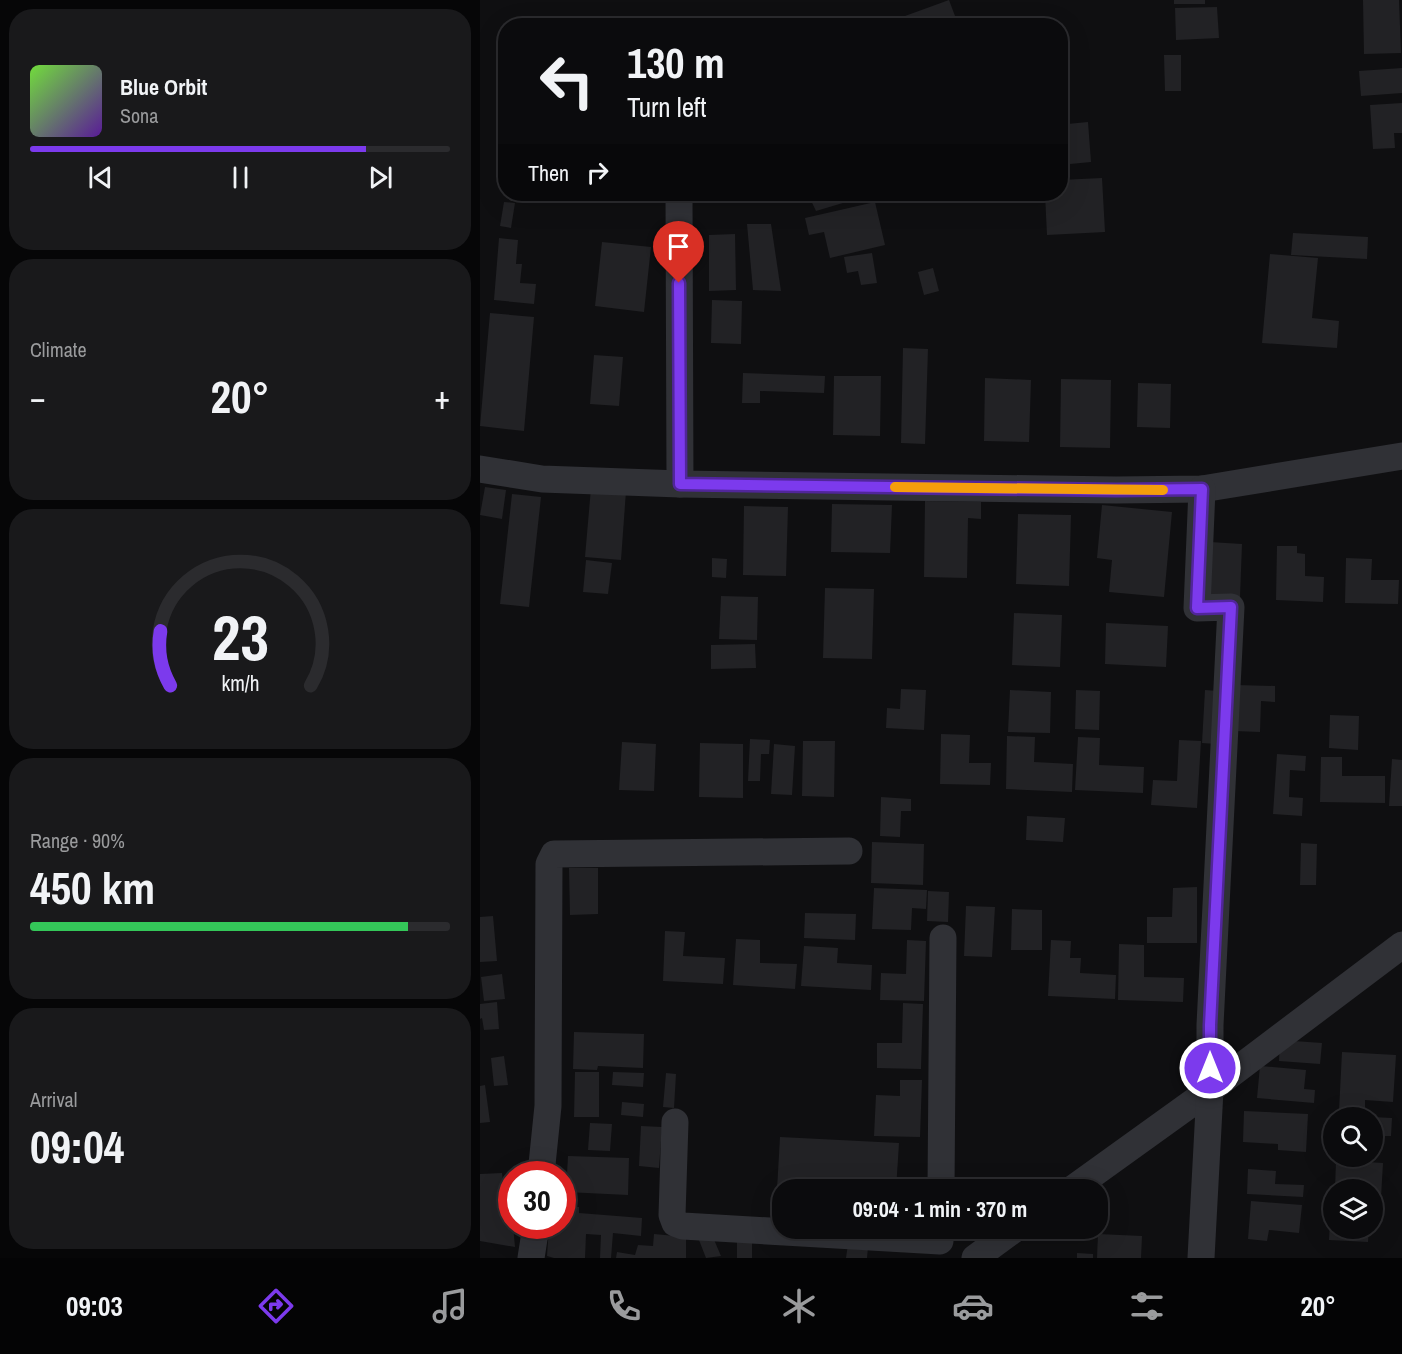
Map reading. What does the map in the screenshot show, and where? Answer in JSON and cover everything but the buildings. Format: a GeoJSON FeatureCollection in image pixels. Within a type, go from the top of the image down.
{"type":"FeatureCollection","features":[{"type":"Feature","properties":{"kind":"street"},"geometry":{"type":"LineString","coordinates":[[679,201],[680,484]]}},
{"type":"Feature","properties":{"kind":"street"},"geometry":{"type":"LineString","coordinates":[[480,469],[542,479],[680,484],[1116,490],[1202,489],[1402,456]]}},
{"type":"Feature","properties":{"kind":"street"},"geometry":{"type":"LineString","coordinates":[[1201,1258],[1231,607],[1197,608],[1202,489]]}},
{"type":"Feature","properties":{"kind":"street"},"geometry":{"type":"LineString","coordinates":[[543,1161],[548,1106],[549,864],[554,854],[849,851]]}},
{"type":"Feature","properties":{"kind":"street"},"geometry":{"type":"LineString","coordinates":[[941,1179],[943,938]]}},
{"type":"Feature","properties":{"kind":"street"},"geometry":{"type":"LineString","coordinates":[[1086,1179],[1210,1090],[1402,945]]}},
{"type":"Feature","properties":{"kind":"street"},"geometry":{"type":"LineString","coordinates":[[675,1122],[672,1215],[675,1224],[940,1242]]}},
{"type":"Feature","properties":{"kind":"street"},"geometry":{"type":"LineString","coordinates":[[531,1258],[534,1239]]}},
{"type":"Feature","properties":{"kind":"street"},"geometry":{"type":"LineString","coordinates":[[975,1258],[1001,1239]]}},
{"type":"Feature","properties":{"kind":"slow traffic"},"geometry":{"type":"LineString","coordinates":[[895,487],[1163,490]]}},
{"type":"Feature","properties":{"kind":"route"},"geometry":{"type":"LineString","coordinates":[[679,283],[680,484],[1116,490],[1202,489],[1197,608],[1231,607],[1210,1025],[1210,1068]]}}]}
